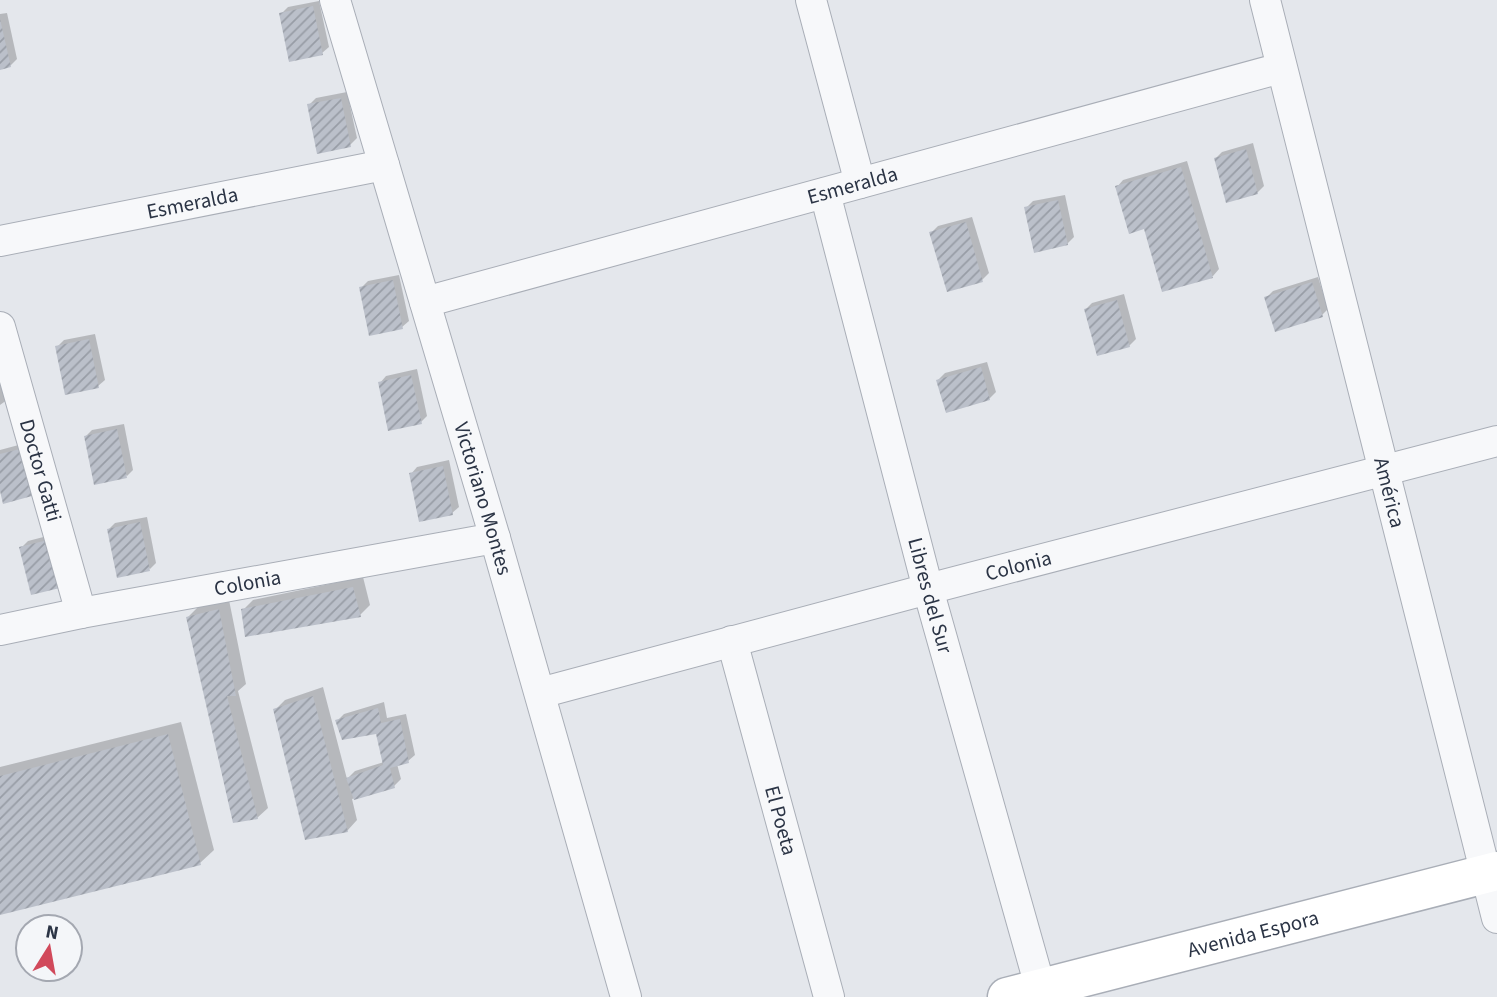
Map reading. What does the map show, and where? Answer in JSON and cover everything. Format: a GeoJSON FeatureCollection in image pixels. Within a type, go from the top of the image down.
{"type":"FeatureCollection","features":[{"type":"Feature","properties":{"kind":"main road","name":"Avenida Espora"},"geometry":{"type":"LineString","coordinates":[[1030,994],[1492,873]]}},
{"type":"Feature","properties":{"kind":"street","name":"Victoriano Montes"},"geometry":{"type":"LineString","coordinates":[[335,0],[495,538],[626,997]]}},
{"type":"Feature","properties":{"kind":"street"},"geometry":{"type":"LineString","coordinates":[[811,0],[860,183]]}},
{"type":"Feature","properties":{"kind":"street","name":"América"},"geometry":{"type":"LineString","coordinates":[[1265,0],[1385,470],[1492,873],[1497,918]]}},
{"type":"Feature","properties":{"kind":"street","name":"Esmeralda"},"geometry":{"type":"LineString","coordinates":[[425,302],[1281,68]]}},
{"type":"Feature","properties":{"kind":"street","name":"Esmeralda"},"geometry":{"type":"LineString","coordinates":[[0,241],[384,165]]}},
{"type":"Feature","properties":{"kind":"street","name":"Libres del Sur"},"geometry":{"type":"LineString","coordinates":[[825,193],[1030,994]]}},
{"type":"Feature","properties":{"kind":"street","name":"Doctor Gatti"},"geometry":{"type":"LineString","coordinates":[[0,327],[81,613]]}},
{"type":"Feature","properties":{"kind":"street","name":"Colonia"},"geometry":{"type":"LineString","coordinates":[[540,693],[1497,441]]}},
{"type":"Feature","properties":{"kind":"street","name":"Colonia"},"geometry":{"type":"LineString","coordinates":[[0,630],[495,538]]}},
{"type":"Feature","properties":{"kind":"street","name":"El Poeta"},"geometry":{"type":"LineString","coordinates":[[733,642],[829,997]]}},
{"type":"Feature","properties":{"kind":"building"},"geometry":{"type":"Polygon","coordinates":[[[313,6],[323,55],[289,62],[279,13],[313,6]]]}},
{"type":"Feature","properties":{"kind":"building"},"geometry":{"type":"Polygon","coordinates":[[[0,19],[11,67],[0,70],[0,19]]]}},
{"type":"Feature","properties":{"kind":"building"},"geometry":{"type":"Polygon","coordinates":[[[341,98],[351,147],[317,154],[307,104],[341,98]]]}},
{"type":"Feature","properties":{"kind":"building"},"geometry":{"type":"Polygon","coordinates":[[[1246,149],[1258,194],[1226,203],[1214,158],[1246,149]]]}},
{"type":"Feature","properties":{"kind":"building"},"geometry":{"type":"Polygon","coordinates":[[[1181,167],[1213,278],[1162,292],[1144,229],[1129,234],[1115,186],[1181,167]]]}},
{"type":"Feature","properties":{"kind":"building"},"geometry":{"type":"Polygon","coordinates":[[[1058,200],[1068,245],[1034,253],[1024,207],[1058,200]]]}},
{"type":"Feature","properties":{"kind":"building"},"geometry":{"type":"Polygon","coordinates":[[[966,222],[983,282],[947,292],[929,232],[966,222]]]}},
{"type":"Feature","properties":{"kind":"building"},"geometry":{"type":"Polygon","coordinates":[[[393,280],[403,329],[369,336],[359,287],[393,280]]]}},
{"type":"Feature","properties":{"kind":"building"},"geometry":{"type":"Polygon","coordinates":[[[1312,282],[1323,317],[1275,332],[1264,297],[1312,282]]]}},
{"type":"Feature","properties":{"kind":"building"},"geometry":{"type":"Polygon","coordinates":[[[1117,300],[1130,347],[1097,356],[1084,309],[1117,300]]]}},
{"type":"Feature","properties":{"kind":"building"},"geometry":{"type":"Polygon","coordinates":[[[89,339],[99,388],[65,395],[55,346],[89,339]]]}},
{"type":"Feature","properties":{"kind":"building"},"geometry":{"type":"Polygon","coordinates":[[[981,367],[990,400],[946,413],[936,380],[981,367]]]}},
{"type":"Feature","properties":{"kind":"building"},"geometry":{"type":"Polygon","coordinates":[[[411,375],[422,424],[388,431],[378,382],[411,375]]]}},
{"type":"Feature","properties":{"kind":"building"},"geometry":{"type":"Polygon","coordinates":[[[117,429],[127,478],[94,485],[84,436],[117,429]]]}},
{"type":"Feature","properties":{"kind":"building"},"geometry":{"type":"Polygon","coordinates":[[[20,449],[32,496],[3,504],[0,491],[0,454],[20,449]]]}},
{"type":"Feature","properties":{"kind":"building"},"geometry":{"type":"Polygon","coordinates":[[[443,466],[453,515],[419,522],[409,473],[443,466]]]}},
{"type":"Feature","properties":{"kind":"building"},"geometry":{"type":"Polygon","coordinates":[[[140,522],[150,571],[117,578],[107,529],[140,522]]]}},
{"type":"Feature","properties":{"kind":"building"},"geometry":{"type":"Polygon","coordinates":[[[48,540],[60,588],[31,595],[19,547],[48,540]]]}},
{"type":"Feature","properties":{"kind":"building"},"geometry":{"type":"Polygon","coordinates":[[[353,587],[361,617],[245,637],[241,609],[353,587]]]}},
{"type":"Feature","properties":{"kind":"building"},"geometry":{"type":"Polygon","coordinates":[[[219,609],[236,696],[227,696],[258,819],[233,823],[186,617],[219,609]]]}},
{"type":"Feature","properties":{"kind":"building"},"geometry":{"type":"Polygon","coordinates":[[[313,696],[348,832],[305,840],[273,709],[313,696]]]}},
{"type":"Feature","properties":{"kind":"building"},"geometry":{"type":"Polygon","coordinates":[[[378,708],[381,723],[400,719],[409,763],[390,768],[395,788],[354,800],[346,778],[383,765],[376,734],[342,740],[335,720],[378,708]]]}},
{"type":"Feature","properties":{"kind":"building"},"geometry":{"type":"Polygon","coordinates":[[[168,734],[201,865],[0,915],[0,776],[168,734]]]}}]}
